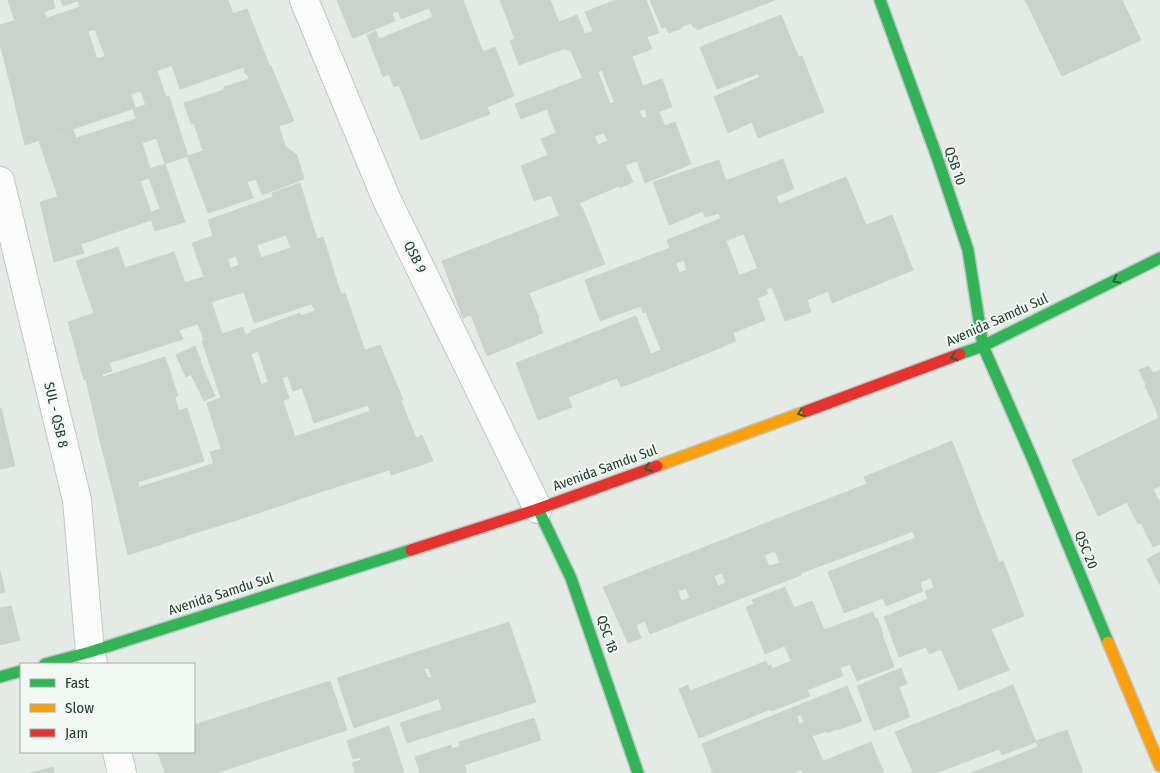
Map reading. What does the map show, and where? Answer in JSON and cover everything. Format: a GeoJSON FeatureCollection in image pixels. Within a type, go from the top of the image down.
{"type":"FeatureCollection","features":[{"type":"Feature","properties":{"kind":"main road","name":"QSB 10"},"geometry":{"type":"LineString","coordinates":[[880,0],[937,157],[968,250],[983,346]]}},
{"type":"Feature","properties":{"kind":"main road","name":"Avenida Samdu Sul"},"geometry":{"type":"LineString","coordinates":[[53,663],[91,658],[538,509],[983,346],[1160,258]]}},
{"type":"Feature","properties":{"kind":"main road","name":"QSC 20"},"geometry":{"type":"LineString","coordinates":[[983,346],[1033,460],[1160,766]]}},
{"type":"Feature","properties":{"kind":"main road","name":"QSC 18"},"geometry":{"type":"LineString","coordinates":[[538,509],[571,578],[638,773]]}},
{"type":"Feature","properties":{"kind":"main road"},"geometry":{"type":"LineString","coordinates":[[0,677],[20,671]]}},
{"type":"Feature","properties":{"kind":"street","name":"QSB 9"},"geometry":{"type":"LineString","coordinates":[[304,0],[386,198],[538,509]]}},
{"type":"Feature","properties":{"kind":"street","name":"SUL - QSB 8"},"geometry":{"type":"LineString","coordinates":[[0,181],[76,500],[91,658]]}},
{"type":"Feature","properties":{"kind":"street"},"geometry":{"type":"LineString","coordinates":[[116,753],[122,773]]}},
{"type":"Feature","properties":{"kind":"building"},"geometry":{"type":"Polygon","coordinates":[[[8,0],[53,0],[55,8],[15,21],[8,0]]]}},
{"type":"Feature","properties":{"kind":"building"},"geometry":{"type":"Polygon","coordinates":[[[61,0],[80,0],[63,6],[61,0]]]}},
{"type":"Feature","properties":{"kind":"building"},"geometry":{"type":"Polygon","coordinates":[[[112,0],[128,49],[105,56],[95,29],[88,31],[78,1],[112,0]]]}},
{"type":"Feature","properties":{"kind":"building"},"geometry":{"type":"Polygon","coordinates":[[[112,0],[228,0],[233,14],[128,49],[112,0]]]}},
{"type":"Feature","properties":{"kind":"building"},"geometry":{"type":"Polygon","coordinates":[[[337,0],[449,0],[401,19],[398,11],[392,13],[395,21],[354,38],[337,0]]]}},
{"type":"Feature","properties":{"kind":"building"},"geometry":{"type":"Polygon","coordinates":[[[449,0],[463,0],[483,52],[394,87],[389,74],[383,77],[367,35],[376,31],[379,39],[431,18],[433,17],[429,8],[449,0]]]}},
{"type":"Feature","properties":{"kind":"building"},"geometry":{"type":"Polygon","coordinates":[[[500,0],[550,0],[559,22],[515,39],[500,0]]]}},
{"type":"Feature","properties":{"kind":"building"},"geometry":{"type":"Polygon","coordinates":[[[616,0],[646,0],[659,33],[647,37],[652,49],[601,68],[602,70],[600,71],[585,34],[593,31],[585,12],[616,0]]]}},
{"type":"Feature","properties":{"kind":"building"},"geometry":{"type":"Polygon","coordinates":[[[650,0],[775,0],[697,30],[691,23],[669,33],[666,27],[662,28],[650,0]]]}},
{"type":"Feature","properties":{"kind":"building"},"geometry":{"type":"Polygon","coordinates":[[[1025,0],[1122,0],[1141,40],[1062,76],[1025,0]]]}},
{"type":"Feature","properties":{"kind":"building"},"geometry":{"type":"Polygon","coordinates":[[[80,7],[97,59],[11,87],[0,44],[0,25],[44,12],[47,18],[80,7]]]}},
{"type":"Feature","properties":{"kind":"building"},"geometry":{"type":"Polygon","coordinates":[[[247,9],[270,67],[245,74],[244,67],[180,89],[172,65],[154,72],[146,42],[247,9]]]}},
{"type":"Feature","properties":{"kind":"building"},"geometry":{"type":"Polygon","coordinates":[[[577,15],[600,71],[582,77],[571,51],[563,49],[519,65],[510,41],[577,15]]]}},
{"type":"Feature","properties":{"kind":"building"},"geometry":{"type":"Polygon","coordinates":[[[781,15],[799,58],[717,89],[700,47],[781,15]]]}},
{"type":"Feature","properties":{"kind":"building"},"geometry":{"type":"Polygon","coordinates":[[[146,42],[154,72],[157,70],[166,97],[145,103],[128,49],[146,42]]]}},
{"type":"Feature","properties":{"kind":"building"},"geometry":{"type":"Polygon","coordinates":[[[495,47],[514,96],[487,107],[490,114],[421,140],[399,85],[495,47]]]}},
{"type":"Feature","properties":{"kind":"building"},"geometry":{"type":"Polygon","coordinates":[[[128,49],[141,91],[131,94],[135,108],[25,145],[11,87],[128,49]]]}},
{"type":"Feature","properties":{"kind":"building"},"geometry":{"type":"Polygon","coordinates":[[[802,56],[824,112],[758,138],[752,122],[728,133],[714,97],[760,77],[758,73],[802,56]]]}},
{"type":"Feature","properties":{"kind":"building"},"geometry":{"type":"Polygon","coordinates":[[[632,57],[643,86],[662,79],[672,107],[647,116],[645,109],[639,111],[643,119],[624,126],[601,68],[632,57]]]}},
{"type":"Feature","properties":{"kind":"building"},"geometry":{"type":"Polygon","coordinates":[[[271,66],[294,121],[203,151],[194,123],[191,124],[184,103],[224,90],[224,87],[249,79],[247,73],[271,66]]]}},
{"type":"Feature","properties":{"kind":"building"},"geometry":{"type":"Polygon","coordinates":[[[598,72],[610,104],[615,102],[623,125],[548,155],[541,139],[556,133],[547,109],[521,119],[515,104],[598,72]]]}},
{"type":"Feature","properties":{"kind":"building"},"geometry":{"type":"Polygon","coordinates":[[[169,96],[188,156],[165,164],[145,103],[169,96]]]}},
{"type":"Feature","properties":{"kind":"building"},"geometry":{"type":"Polygon","coordinates":[[[145,105],[157,138],[142,143],[150,168],[58,197],[39,141],[73,130],[76,138],[136,119],[133,109],[145,105]]]}},
{"type":"Feature","properties":{"kind":"building"},"geometry":{"type":"Polygon","coordinates":[[[659,112],[665,126],[675,122],[691,164],[645,183],[624,126],[659,112]]]}},
{"type":"Feature","properties":{"kind":"building"},"geometry":{"type":"Polygon","coordinates":[[[623,125],[637,161],[625,165],[633,182],[579,203],[581,207],[559,215],[551,195],[534,201],[521,166],[594,136],[598,145],[608,141],[604,133],[623,125]]]}},
{"type":"Feature","properties":{"kind":"building"},"geometry":{"type":"Polygon","coordinates":[[[279,126],[285,146],[297,155],[304,179],[262,195],[256,179],[247,182],[253,198],[208,213],[187,156],[279,126]]]}},
{"type":"Feature","properties":{"kind":"building"},"geometry":{"type":"Polygon","coordinates":[[[783,159],[794,189],[736,213],[725,181],[783,159]]]}},
{"type":"Feature","properties":{"kind":"building"},"geometry":{"type":"Polygon","coordinates":[[[719,160],[736,213],[721,219],[719,213],[705,217],[703,211],[669,225],[653,182],[719,160]]]}},
{"type":"Feature","properties":{"kind":"building"},"geometry":{"type":"Polygon","coordinates":[[[165,164],[185,222],[155,231],[149,213],[160,209],[149,178],[138,182],[136,173],[165,164]]]}},
{"type":"Feature","properties":{"kind":"building"},"geometry":{"type":"Polygon","coordinates":[[[136,173],[151,212],[149,213],[151,220],[81,244],[84,253],[54,262],[40,202],[136,173]]]}},
{"type":"Feature","properties":{"kind":"building"},"geometry":{"type":"Polygon","coordinates":[[[846,177],[866,225],[758,269],[744,234],[748,232],[740,211],[776,196],[779,204],[846,177]]]}},
{"type":"Feature","properties":{"kind":"building"},"geometry":{"type":"Polygon","coordinates":[[[300,183],[317,239],[291,248],[286,235],[257,245],[261,258],[239,265],[236,256],[228,259],[230,268],[204,277],[192,243],[213,236],[208,220],[273,197],[272,193],[300,183]]]}},
{"type":"Feature","properties":{"kind":"building"},"geometry":{"type":"Polygon","coordinates":[[[582,207],[605,264],[463,318],[442,261],[582,207]]]}},
{"type":"Feature","properties":{"kind":"building"},"geometry":{"type":"Polygon","coordinates":[[[740,211],[748,232],[726,241],[739,275],[688,296],[679,273],[687,270],[684,260],[676,263],[667,240],[740,211]]]}},
{"type":"Feature","properties":{"kind":"building"},"geometry":{"type":"Polygon","coordinates":[[[892,215],[913,270],[832,303],[828,291],[807,300],[811,312],[785,321],[772,287],[766,289],[768,294],[757,298],[765,320],[733,333],[736,341],[710,352],[688,296],[892,215]]]}},
{"type":"Feature","properties":{"kind":"building"},"geometry":{"type":"Polygon","coordinates":[[[323,237],[341,294],[254,323],[244,292],[211,302],[204,277],[323,237]]]}},
{"type":"Feature","properties":{"kind":"building"},"geometry":{"type":"Polygon","coordinates":[[[118,247],[125,268],[174,252],[185,283],[94,313],[76,261],[118,247]]]}},
{"type":"Feature","properties":{"kind":"building"},"geometry":{"type":"Polygon","coordinates":[[[670,248],[688,296],[643,313],[641,306],[600,321],[585,280],[670,248]]]}},
{"type":"Feature","properties":{"kind":"building"},"geometry":{"type":"Polygon","coordinates":[[[203,277],[222,334],[204,340],[198,324],[179,330],[165,289],[203,277]]]}},
{"type":"Feature","properties":{"kind":"building"},"geometry":{"type":"Polygon","coordinates":[[[165,289],[183,339],[109,363],[112,371],[84,380],[68,322],[165,289]]]}},
{"type":"Feature","properties":{"kind":"building"},"geometry":{"type":"Polygon","coordinates":[[[345,293],[365,351],[268,382],[258,351],[251,354],[261,384],[240,391],[222,334],[243,327],[245,335],[300,313],[301,316],[315,311],[312,304],[345,293]]]}},
{"type":"Feature","properties":{"kind":"building"},"geometry":{"type":"Polygon","coordinates":[[[529,293],[543,333],[487,356],[471,315],[529,293]]]}},
{"type":"Feature","properties":{"kind":"building"},"geometry":{"type":"Polygon","coordinates":[[[688,296],[710,352],[658,373],[651,354],[661,350],[646,312],[688,296]]]}},
{"type":"Feature","properties":{"kind":"building"},"geometry":{"type":"Polygon","coordinates":[[[636,316],[658,373],[621,387],[617,378],[568,397],[572,407],[538,420],[516,363],[636,316]]]}},
{"type":"Feature","properties":{"kind":"building"},"geometry":{"type":"Polygon","coordinates":[[[222,334],[240,391],[221,398],[202,341],[222,334]]]}},
{"type":"Feature","properties":{"kind":"building"},"geometry":{"type":"Polygon","coordinates":[[[380,345],[403,400],[370,411],[368,405],[314,423],[302,388],[293,391],[288,376],[380,345]]]}},
{"type":"Feature","properties":{"kind":"building"},"geometry":{"type":"Polygon","coordinates":[[[195,346],[215,396],[204,401],[191,374],[186,377],[176,355],[195,346]]]}},
{"type":"Feature","properties":{"kind":"building"},"geometry":{"type":"Polygon","coordinates":[[[165,357],[178,396],[175,397],[179,411],[99,437],[86,379],[102,374],[103,377],[165,357]]]}},
{"type":"Feature","properties":{"kind":"building"},"geometry":{"type":"Polygon","coordinates":[[[1149,366],[1153,373],[1160,370],[1160,418],[1139,370],[1149,366]]]}},
{"type":"Feature","properties":{"kind":"building"},"geometry":{"type":"Polygon","coordinates":[[[282,378],[289,398],[283,401],[295,437],[261,448],[240,391],[282,378]]]}},
{"type":"Feature","properties":{"kind":"building"},"geometry":{"type":"Polygon","coordinates":[[[240,391],[261,448],[214,464],[210,452],[221,449],[207,403],[240,391]]]}},
{"type":"Feature","properties":{"kind":"building"},"geometry":{"type":"Polygon","coordinates":[[[401,401],[416,438],[422,435],[433,461],[391,475],[370,411],[401,401]]]}},
{"type":"Feature","properties":{"kind":"building"},"geometry":{"type":"Polygon","coordinates":[[[187,408],[204,461],[138,482],[139,488],[114,496],[99,437],[187,408]]]}},
{"type":"Feature","properties":{"kind":"building"},"geometry":{"type":"Polygon","coordinates":[[[0,409],[15,466],[0,469],[0,409]]]}},
{"type":"Feature","properties":{"kind":"building"},"geometry":{"type":"Polygon","coordinates":[[[370,411],[389,470],[352,482],[333,424],[370,411]]]}},
{"type":"Feature","properties":{"kind":"building"},"geometry":{"type":"Polygon","coordinates":[[[1159,418],[1160,486],[1098,516],[1072,460],[1159,418]]]}},
{"type":"Feature","properties":{"kind":"building"},"geometry":{"type":"Polygon","coordinates":[[[333,424],[352,482],[317,493],[300,435],[333,424]]]}},
{"type":"Feature","properties":{"kind":"building"},"geometry":{"type":"Polygon","coordinates":[[[300,435],[317,493],[282,505],[261,448],[300,435]]]}},
{"type":"Feature","properties":{"kind":"building"},"geometry":{"type":"Polygon","coordinates":[[[952,441],[977,506],[890,540],[864,477],[952,441]]]}},
{"type":"Feature","properties":{"kind":"building"},"geometry":{"type":"Polygon","coordinates":[[[261,448],[282,505],[234,521],[215,463],[261,448]]]}},
{"type":"Feature","properties":{"kind":"building"},"geometry":{"type":"Polygon","coordinates":[[[215,463],[234,521],[198,532],[179,475],[215,463]]]}},
{"type":"Feature","properties":{"kind":"building"},"geometry":{"type":"Polygon","coordinates":[[[179,475],[198,532],[162,544],[143,486],[179,475]]]}},
{"type":"Feature","properties":{"kind":"building"},"geometry":{"type":"Polygon","coordinates":[[[867,484],[890,540],[801,573],[779,518],[867,484]]]}},
{"type":"Feature","properties":{"kind":"building"},"geometry":{"type":"Polygon","coordinates":[[[143,486],[162,544],[128,555],[114,496],[143,486]]]}},
{"type":"Feature","properties":{"kind":"building"},"geometry":{"type":"Polygon","coordinates":[[[1153,489],[1160,500],[1160,544],[1153,547],[1141,523],[1138,524],[1127,502],[1153,489]]]}},
{"type":"Feature","properties":{"kind":"building"},"geometry":{"type":"Polygon","coordinates":[[[977,506],[999,562],[934,588],[931,578],[920,582],[923,591],[886,606],[883,598],[844,613],[828,572],[915,538],[912,531],[977,506]]]}},
{"type":"Feature","properties":{"kind":"building"},"geometry":{"type":"Polygon","coordinates":[[[779,518],[801,575],[650,634],[645,621],[636,625],[641,638],[628,643],[603,587],[779,518]],[[775,551],[764,555],[769,566],[780,563],[775,551]],[[722,573],[714,576],[718,586],[726,583],[722,573]],[[686,588],[678,591],[681,601],[690,598],[686,588]]]}},
{"type":"Feature","properties":{"kind":"building"},"geometry":{"type":"Polygon","coordinates":[[[1160,552],[1160,585],[1147,559],[1160,552]]]}},
{"type":"Feature","properties":{"kind":"building"},"geometry":{"type":"Polygon","coordinates":[[[1003,561],[1024,616],[929,654],[926,647],[899,657],[884,617],[928,599],[925,591],[1003,561]]]}},
{"type":"Feature","properties":{"kind":"building"},"geometry":{"type":"Polygon","coordinates":[[[0,571],[5,592],[0,593],[0,571]]]}},
{"type":"Feature","properties":{"kind":"building"},"geometry":{"type":"Polygon","coordinates":[[[785,587],[794,608],[812,601],[824,630],[765,654],[746,607],[754,604],[752,600],[785,587]]]}},
{"type":"Feature","properties":{"kind":"building"},"geometry":{"type":"Polygon","coordinates":[[[11,606],[20,640],[0,645],[0,608],[11,606]]]}},
{"type":"Feature","properties":{"kind":"building"},"geometry":{"type":"Polygon","coordinates":[[[873,612],[875,619],[877,618],[894,667],[857,681],[850,664],[840,668],[824,630],[873,612]]]}},
{"type":"Feature","properties":{"kind":"building"},"geometry":{"type":"Polygon","coordinates":[[[509,622],[529,681],[442,709],[423,650],[509,622]]]}},
{"type":"Feature","properties":{"kind":"building"},"geometry":{"type":"Polygon","coordinates":[[[991,629],[1009,670],[959,690],[941,649],[991,629]]]}},
{"type":"Feature","properties":{"kind":"building"},"geometry":{"type":"Polygon","coordinates":[[[824,630],[843,676],[807,690],[810,696],[771,711],[754,666],[766,661],[768,666],[771,665],[772,669],[791,661],[785,647],[824,630]]]}},
{"type":"Feature","properties":{"kind":"building"},"geometry":{"type":"Polygon","coordinates":[[[423,650],[428,668],[424,669],[428,678],[432,677],[438,699],[354,728],[337,678],[423,650]]]}},
{"type":"Feature","properties":{"kind":"building"},"geometry":{"type":"Polygon","coordinates":[[[754,666],[771,709],[699,738],[679,689],[688,685],[690,691],[754,666]]]}},
{"type":"Feature","properties":{"kind":"building"},"geometry":{"type":"Polygon","coordinates":[[[901,668],[907,684],[899,687],[910,717],[874,731],[857,686],[901,668]]]}},
{"type":"Feature","properties":{"kind":"building"},"geometry":{"type":"Polygon","coordinates":[[[330,681],[347,730],[216,773],[165,773],[158,753],[195,753],[195,725],[330,681]]]}},
{"type":"Feature","properties":{"kind":"building"},"geometry":{"type":"Polygon","coordinates":[[[529,681],[536,702],[407,743],[400,723],[529,681]]]}},
{"type":"Feature","properties":{"kind":"building"},"geometry":{"type":"Polygon","coordinates":[[[1013,685],[1036,742],[1002,755],[999,749],[936,773],[910,773],[913,772],[895,732],[1013,685]]]}},
{"type":"Feature","properties":{"kind":"building"},"geometry":{"type":"Polygon","coordinates":[[[847,686],[862,721],[812,736],[823,761],[793,773],[713,773],[702,744],[847,686]],[[801,714],[797,716],[799,724],[804,722],[801,714]]]}},
{"type":"Feature","properties":{"kind":"building"},"geometry":{"type":"Polygon","coordinates":[[[534,718],[541,740],[439,773],[420,773],[415,757],[451,745],[452,749],[460,746],[459,742],[534,718]]]}},
{"type":"Feature","properties":{"kind":"building"},"geometry":{"type":"Polygon","coordinates":[[[389,726],[404,773],[355,773],[352,763],[361,760],[360,757],[353,759],[347,741],[389,726]]]}},
{"type":"Feature","properties":{"kind":"building"},"geometry":{"type":"Polygon","coordinates":[[[1067,730],[1083,773],[971,773],[1038,747],[1036,741],[1067,730]]]}},
{"type":"Feature","properties":{"kind":"building"},"geometry":{"type":"Polygon","coordinates":[[[871,742],[884,773],[803,773],[801,770],[871,742]]]}},
{"type":"Feature","properties":{"kind":"building"},"geometry":{"type":"Polygon","coordinates":[[[464,765],[467,773],[439,773],[464,765]]]}},
{"type":"Feature","properties":{"kind":"building"},"geometry":{"type":"Polygon","coordinates":[[[53,767],[54,773],[30,773],[53,767]]]}},
{"type":"Feature","properties":{"kind":"traffic: fast"},"geometry":{"type":"LineString","coordinates":[[880,0],[937,157],[968,250],[983,346],[1033,460],[1108,642]]}},
{"type":"Feature","properties":{"kind":"traffic: fast"},"geometry":{"type":"LineString","coordinates":[[960,354],[983,346],[1160,258]]}},
{"type":"Feature","properties":{"kind":"traffic: fast"},"geometry":{"type":"LineString","coordinates":[[538,509],[571,578],[638,773]]}},
{"type":"Feature","properties":{"kind":"traffic: fast"},"geometry":{"type":"LineString","coordinates":[[49,663],[90,652],[411,550]]}},
{"type":"Feature","properties":{"kind":"traffic: fast"},"geometry":{"type":"LineString","coordinates":[[0,677],[20,671]]}},
{"type":"Feature","properties":{"kind":"traffic: slow"},"geometry":{"type":"LineString","coordinates":[[657,466],[807,411]]}},
{"type":"Feature","properties":{"kind":"traffic: slow"},"geometry":{"type":"LineString","coordinates":[[1108,642],[1160,766]]}},
{"type":"Feature","properties":{"kind":"traffic: jam"},"geometry":{"type":"LineString","coordinates":[[807,411],[960,354]]}},
{"type":"Feature","properties":{"kind":"traffic: jam"},"geometry":{"type":"LineString","coordinates":[[411,550],[538,509],[657,466]]}}]}
